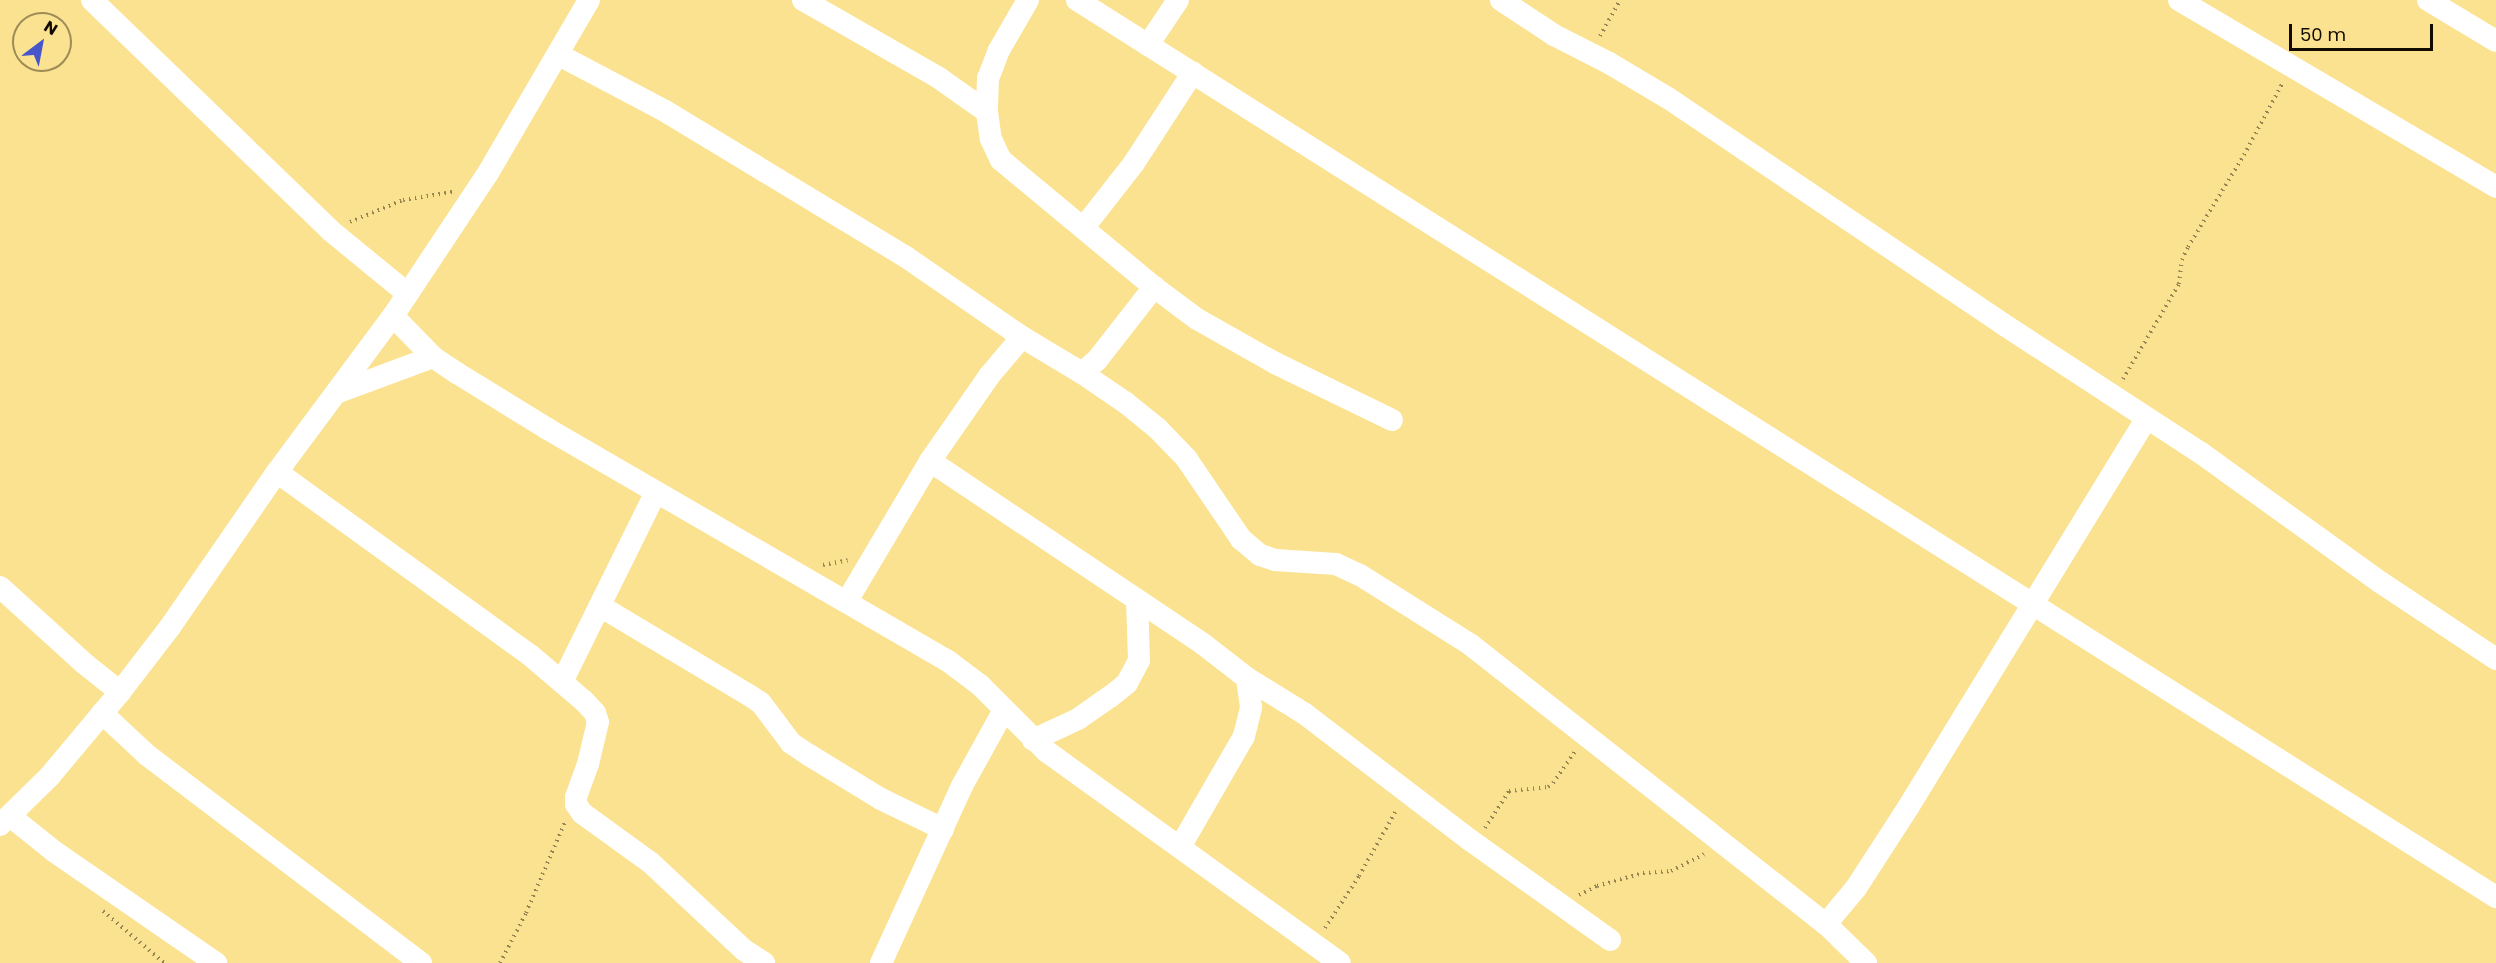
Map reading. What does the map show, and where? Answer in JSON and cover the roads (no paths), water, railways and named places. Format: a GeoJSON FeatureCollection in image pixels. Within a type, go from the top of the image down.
{"type":"FeatureCollection","features":[{"type":"Feature","properties":{"kind":"street"},"geometry":{"type":"LineString","coordinates":[[92,0],[331,231],[408,294]]}},
{"type":"Feature","properties":{"kind":"street"},"geometry":{"type":"LineString","coordinates":[[216,963],[55,852],[5,821],[49,777],[120,692],[170,627],[277,472],[393,316],[476,190],[559,55],[589,0]]}},
{"type":"Feature","properties":{"kind":"street"},"geometry":{"type":"LineString","coordinates":[[803,0],[939,78],[987,112]]}},
{"type":"Feature","properties":{"kind":"street"},"geometry":{"type":"LineString","coordinates":[[1029,0],[999,50],[988,78],[987,112],[991,139],[1001,160],[1154,287],[1197,319],[1243,345],[1392,420]]}},
{"type":"Feature","properties":{"kind":"street"},"geometry":{"type":"LineString","coordinates":[[1077,0],[1663,368],[2496,897]]}},
{"type":"Feature","properties":{"kind":"street"},"geometry":{"type":"LineString","coordinates":[[1148,45],[1178,0]]}},
{"type":"Feature","properties":{"kind":"street"},"geometry":{"type":"LineString","coordinates":[[1500,0],[1554,35],[1668,98],[2201,453],[2380,582],[2496,659]]}},
{"type":"Feature","properties":{"kind":"street"},"geometry":{"type":"LineString","coordinates":[[2180,0],[2496,187]]}},
{"type":"Feature","properties":{"kind":"street"},"geometry":{"type":"LineString","coordinates":[[2428,0],[2496,41]]}},
{"type":"Feature","properties":{"kind":"street"},"geometry":{"type":"LineString","coordinates":[[559,55],[665,111],[745,159],[906,257],[1022,337],[1082,373],[1157,428],[1186,458],[1241,539],[1260,555],[1275,560],[1336,564],[1360,575],[1471,645],[1826,924],[1866,963]]}},
{"type":"Feature","properties":{"kind":"street"},"geometry":{"type":"LineString","coordinates":[[1084,227],[1134,163],[1193,72]]}},
{"type":"Feature","properties":{"kind":"street"},"geometry":{"type":"LineString","coordinates":[[1082,373],[1097,360],[1154,287]]}},
{"type":"Feature","properties":{"kind":"street"},"geometry":{"type":"LineString","coordinates":[[393,316],[433,357],[546,429],[948,661],[980,685],[1033,740],[1076,775],[1180,846],[1340,963]]}},
{"type":"Feature","properties":{"kind":"street"},"geometry":{"type":"LineString","coordinates":[[847,601],[930,461],[989,376],[1022,337]]}},
{"type":"Feature","properties":{"kind":"street"},"geometry":{"type":"LineString","coordinates":[[336,393],[433,357]]}},
{"type":"Feature","properties":{"kind":"street"},"geometry":{"type":"LineString","coordinates":[[1826,924],[1868,870],[2147,418]]}},
{"type":"Feature","properties":{"kind":"street"},"geometry":{"type":"LineString","coordinates":[[930,461],[1203,644],[1247,678],[1305,714],[1470,840],[1610,940]]}},
{"type":"Feature","properties":{"kind":"street"},"geometry":{"type":"LineString","coordinates":[[277,472],[521,649],[595,712],[598,722],[576,804],[582,813],[651,863],[744,950],[764,963]]}},
{"type":"Feature","properties":{"kind":"street"},"geometry":{"type":"LineString","coordinates":[[562,682],[656,492]]}},
{"type":"Feature","properties":{"kind":"street"},"geometry":{"type":"LineString","coordinates":[[0,587],[77,657],[120,692]]}},
{"type":"Feature","properties":{"kind":"street"},"geometry":{"type":"LineString","coordinates":[[1033,740],[1078,718],[1110,698],[1127,683],[1139,660],[1137,601]]}},
{"type":"Feature","properties":{"kind":"street"},"geometry":{"type":"LineString","coordinates":[[600,606],[749,695],[760,703],[791,743],[808,755],[881,799],[944,829]]}},
{"type":"Feature","properties":{"kind":"street"},"geometry":{"type":"LineString","coordinates":[[1180,846],[1244,736],[1251,707],[1247,678]]}},
{"type":"Feature","properties":{"kind":"street"},"geometry":{"type":"LineString","coordinates":[[881,963],[976,759],[1004,710]]}},
{"type":"Feature","properties":{"kind":"street"},"geometry":{"type":"LineString","coordinates":[[102,713],[121,734],[154,761],[421,963]]}}]}
